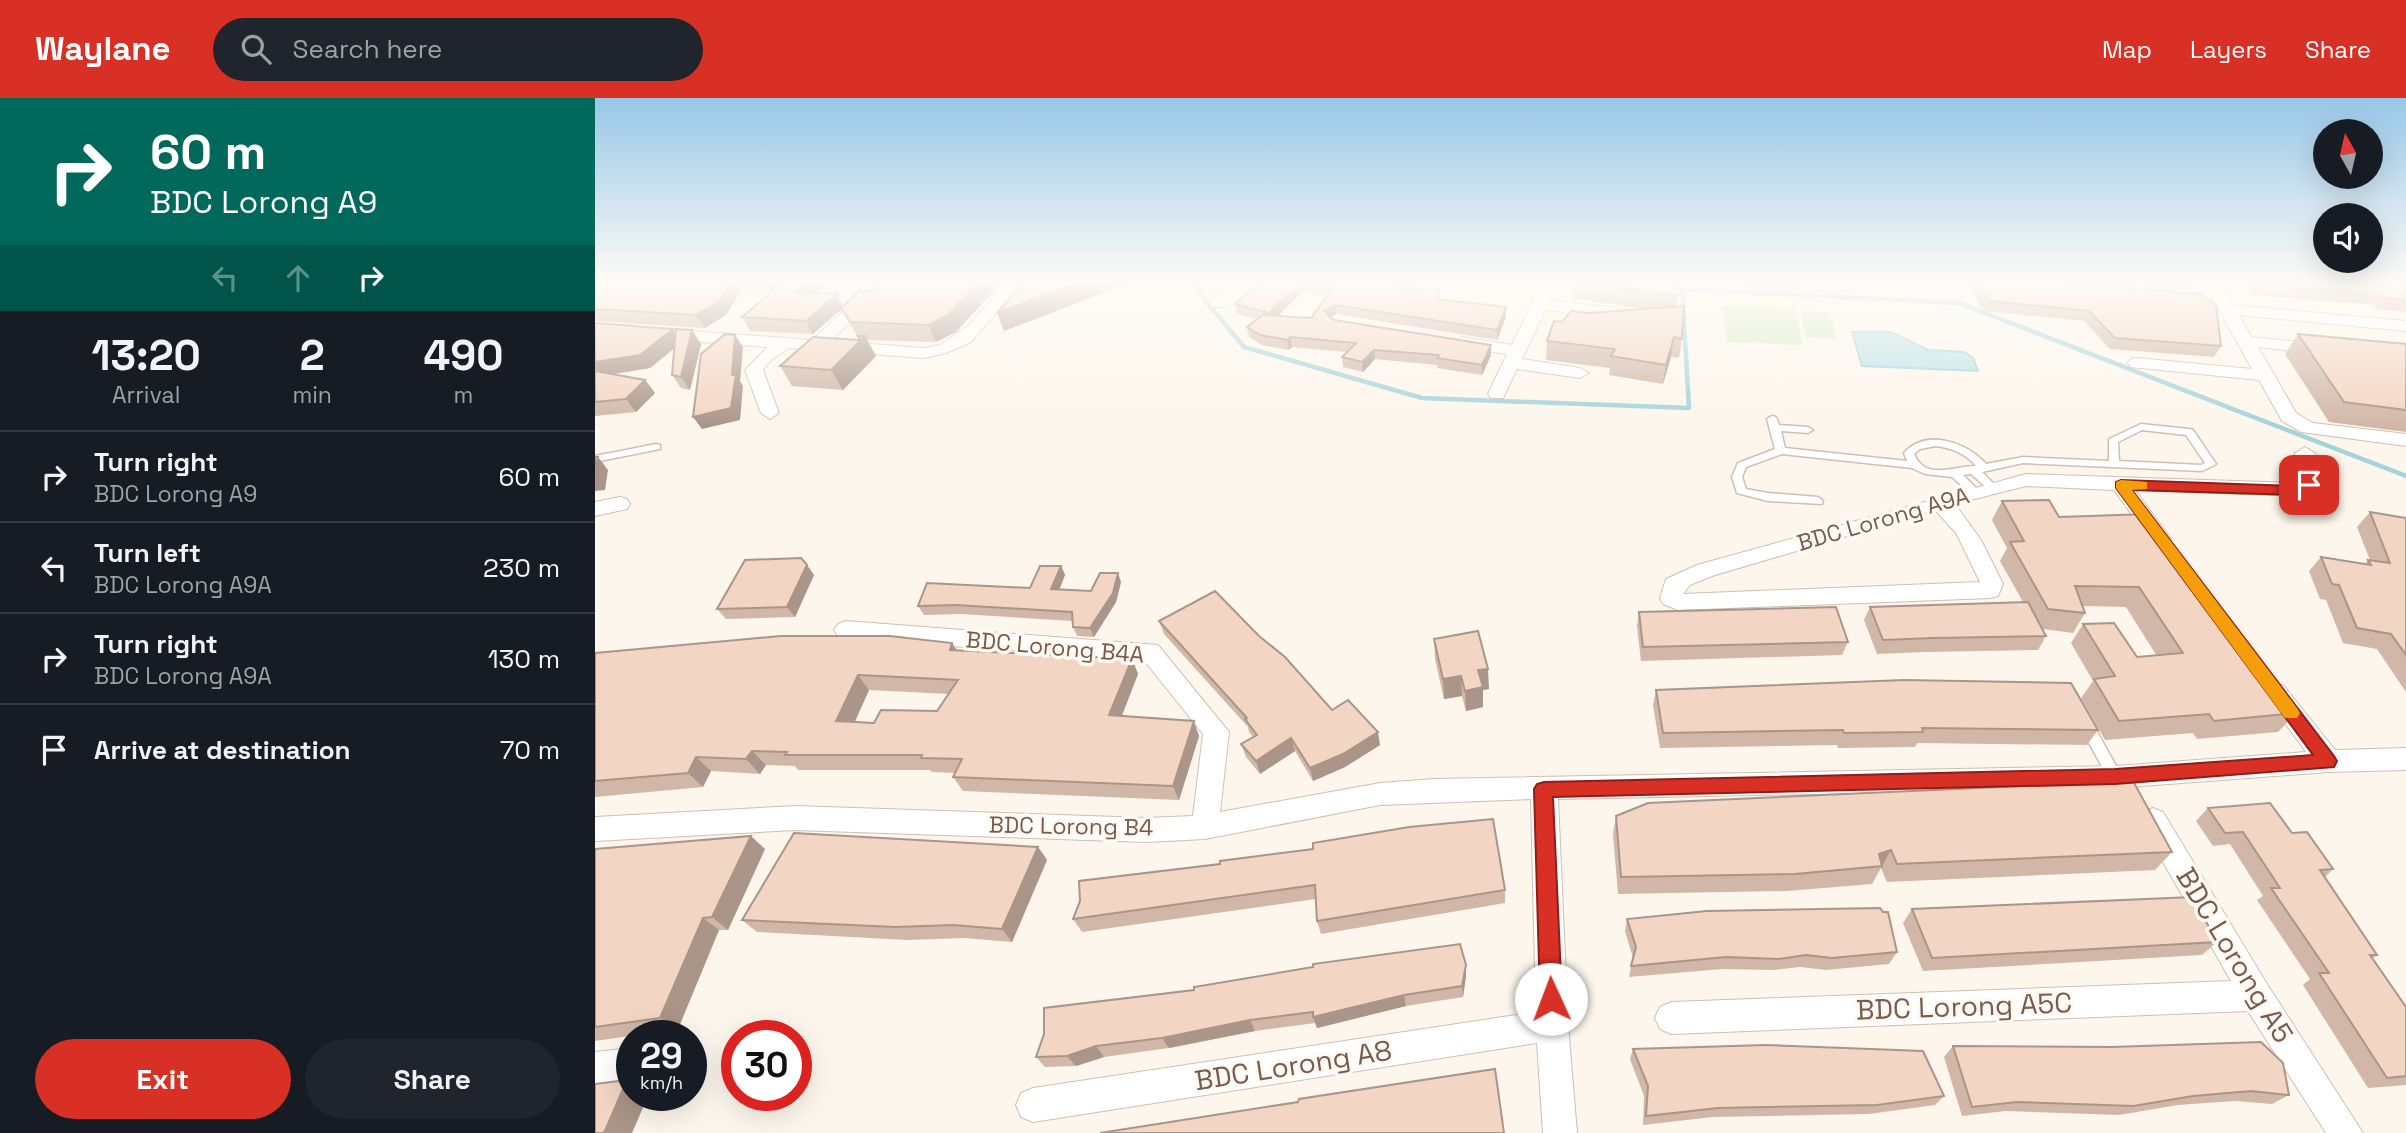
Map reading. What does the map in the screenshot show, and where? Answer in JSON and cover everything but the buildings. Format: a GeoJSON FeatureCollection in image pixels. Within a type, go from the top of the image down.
{"type":"FeatureCollection","features":[{"type":"Feature","properties":{"kind":"street"},"geometry":{"type":"LineString","coordinates":[[818,343],[833,329]]}},
{"type":"Feature","properties":{"kind":"street"},"geometry":{"type":"LineString","coordinates":[[650,332],[924,353],[953,345],[973,329]]}},
{"type":"Feature","properties":{"kind":"street"},"geometry":{"type":"LineString","coordinates":[[1497,394],[1528,329]]}},
{"type":"Feature","properties":{"kind":"street"},"geometry":{"type":"LineString","coordinates":[[2238,329],[2289,417],[2308,428],[2406,440]]}},
{"type":"Feature","properties":{"kind":"street"},"geometry":{"type":"LineString","coordinates":[[1439,339],[1580,373]]}},
{"type":"Feature","properties":{"kind":"street"},"geometry":{"type":"LineString","coordinates":[[769,413],[754,370],[765,356],[788,341]]}},
{"type":"Feature","properties":{"kind":"street"},"geometry":{"type":"LineString","coordinates":[[2245,341],[2339,351]]}},
{"type":"Feature","properties":{"kind":"street"},"geometry":{"type":"LineString","coordinates":[[2137,363],[2265,375]]}},
{"type":"Feature","properties":{"kind":"street","name":"BDC Lorong A9A"},"geometry":{"type":"LineString","coordinates":[[1939,502],[1952,512],[1962,526],[1992,584],[1990,590],[1678,602],[1671,598],[1672,589],[1685,579],[1939,502],[2026,480],[2301,490],[2309,485],[2305,453]]}},
{"type":"Feature","properties":{"kind":"street"},"geometry":{"type":"LineString","coordinates":[[2121,485],[2175,559]]}},
{"type":"Feature","properties":{"kind":"street"},"geometry":{"type":"LineString","coordinates":[[595,509],[620,504]]}},
{"type":"Feature","properties":{"kind":"street","name":"BDC Lorong B4A"},"geometry":{"type":"LineString","coordinates":[[846,630],[1150,651],[1216,732],[1205,827]]}},
{"type":"Feature","properties":{"kind":"street"},"geometry":{"type":"LineString","coordinates":[[2263,676],[2328,761]]}},
{"type":"Feature","properties":{"kind":"street","name":"BDC Lorong B4"},"geometry":{"type":"LineString","coordinates":[[595,828],[795,818],[1146,830],[1205,827],[1380,794],[1434,790],[2121,776],[2328,761],[2406,760]]}},
{"type":"Feature","properties":{"kind":"street","name":"BDC Lorong A5"},"geometry":{"type":"LineString","coordinates":[[2121,776],[2256,995],[2346,1133]]}},
{"type":"Feature","properties":{"kind":"street"},"geometry":{"type":"LineString","coordinates":[[1544,789],[1552,1025],[1560,1133]]}},
{"type":"Feature","properties":{"kind":"street","name":"BDC Lorong A5C"},"geometry":{"type":"LineString","coordinates":[[1671,1018],[2256,995]]}},
{"type":"Feature","properties":{"kind":"street","name":"BDC Lorong A8"},"geometry":{"type":"LineString","coordinates":[[1033,1105],[1552,1025]]}},
{"type":"Feature","properties":{"kind":"street"},"geometry":{"type":"LineString","coordinates":[[595,1068],[616,1066]]}},
{"type":"Feature","properties":{"kind":"lane"},"geometry":{"type":"LineString","coordinates":[[1781,451],[1773,423],[1808,430]]}},
{"type":"Feature","properties":{"kind":"lane"},"geometry":{"type":"LineString","coordinates":[[1818,500],[1768,497],[1741,491],[1737,477],[1742,466],[1781,451],[1914,466],[1930,472],[1955,474],[2023,460],[2202,468],[2211,464],[2189,432],[2141,427],[2113,441],[2113,462]]}},
{"type":"Feature","properties":{"kind":"lane"},"geometry":{"type":"LineString","coordinates":[[1914,466],[1909,453],[1914,447],[1925,444],[1965,450],[1974,455],[1984,490]]}},
{"type":"Feature","properties":{"kind":"lane"},"geometry":{"type":"LineString","coordinates":[[595,459],[656,447]]}},
{"type":"Feature","properties":{"kind":"lane"},"geometry":{"type":"LineString","coordinates":[[1955,474],[1984,490]]}},
{"type":"Feature","properties":{"kind":"lane"},"geometry":{"type":"LineString","coordinates":[[2077,710],[2121,776]]}},
{"type":"Feature","properties":{"kind":"green space"},"geometry":{"type":"Polygon","coordinates":[[[1725,329],[1800,329],[1803,345],[1727,342],[1725,329]]]}},
{"type":"Feature","properties":{"kind":"green space"},"geometry":{"type":"Polygon","coordinates":[[[1804,329],[1834,329],[1837,339],[1806,337],[1804,329]]]}},
{"type":"Feature","properties":{"kind":"water"},"geometry":{"type":"Polygon","coordinates":[[[1852,332],[1891,332],[1928,350],[1964,352],[1973,358],[1978,371],[1862,366],[1852,332]]]}},
{"type":"Feature","properties":{"kind":"waterway"},"geometry":{"type":"LineString","coordinates":[[1229,329],[1244,347],[1422,398],[1689,408],[1684,329]]}},
{"type":"Feature","properties":{"kind":"waterway"},"geometry":{"type":"LineString","coordinates":[[2027,329],[2406,476]]}},
{"type":"Feature","properties":{"kind":"slow traffic"},"geometry":{"type":"LineString","coordinates":[[2142,486],[2121,485],[2291,713]]}},
{"type":"Feature","properties":{"kind":"route"},"geometry":{"type":"LineString","coordinates":[[1551,999],[1544,789],[2115,777],[2328,761],[2214,613],[2121,485],[2293,490],[2301,490],[2309,485]]}}]}
